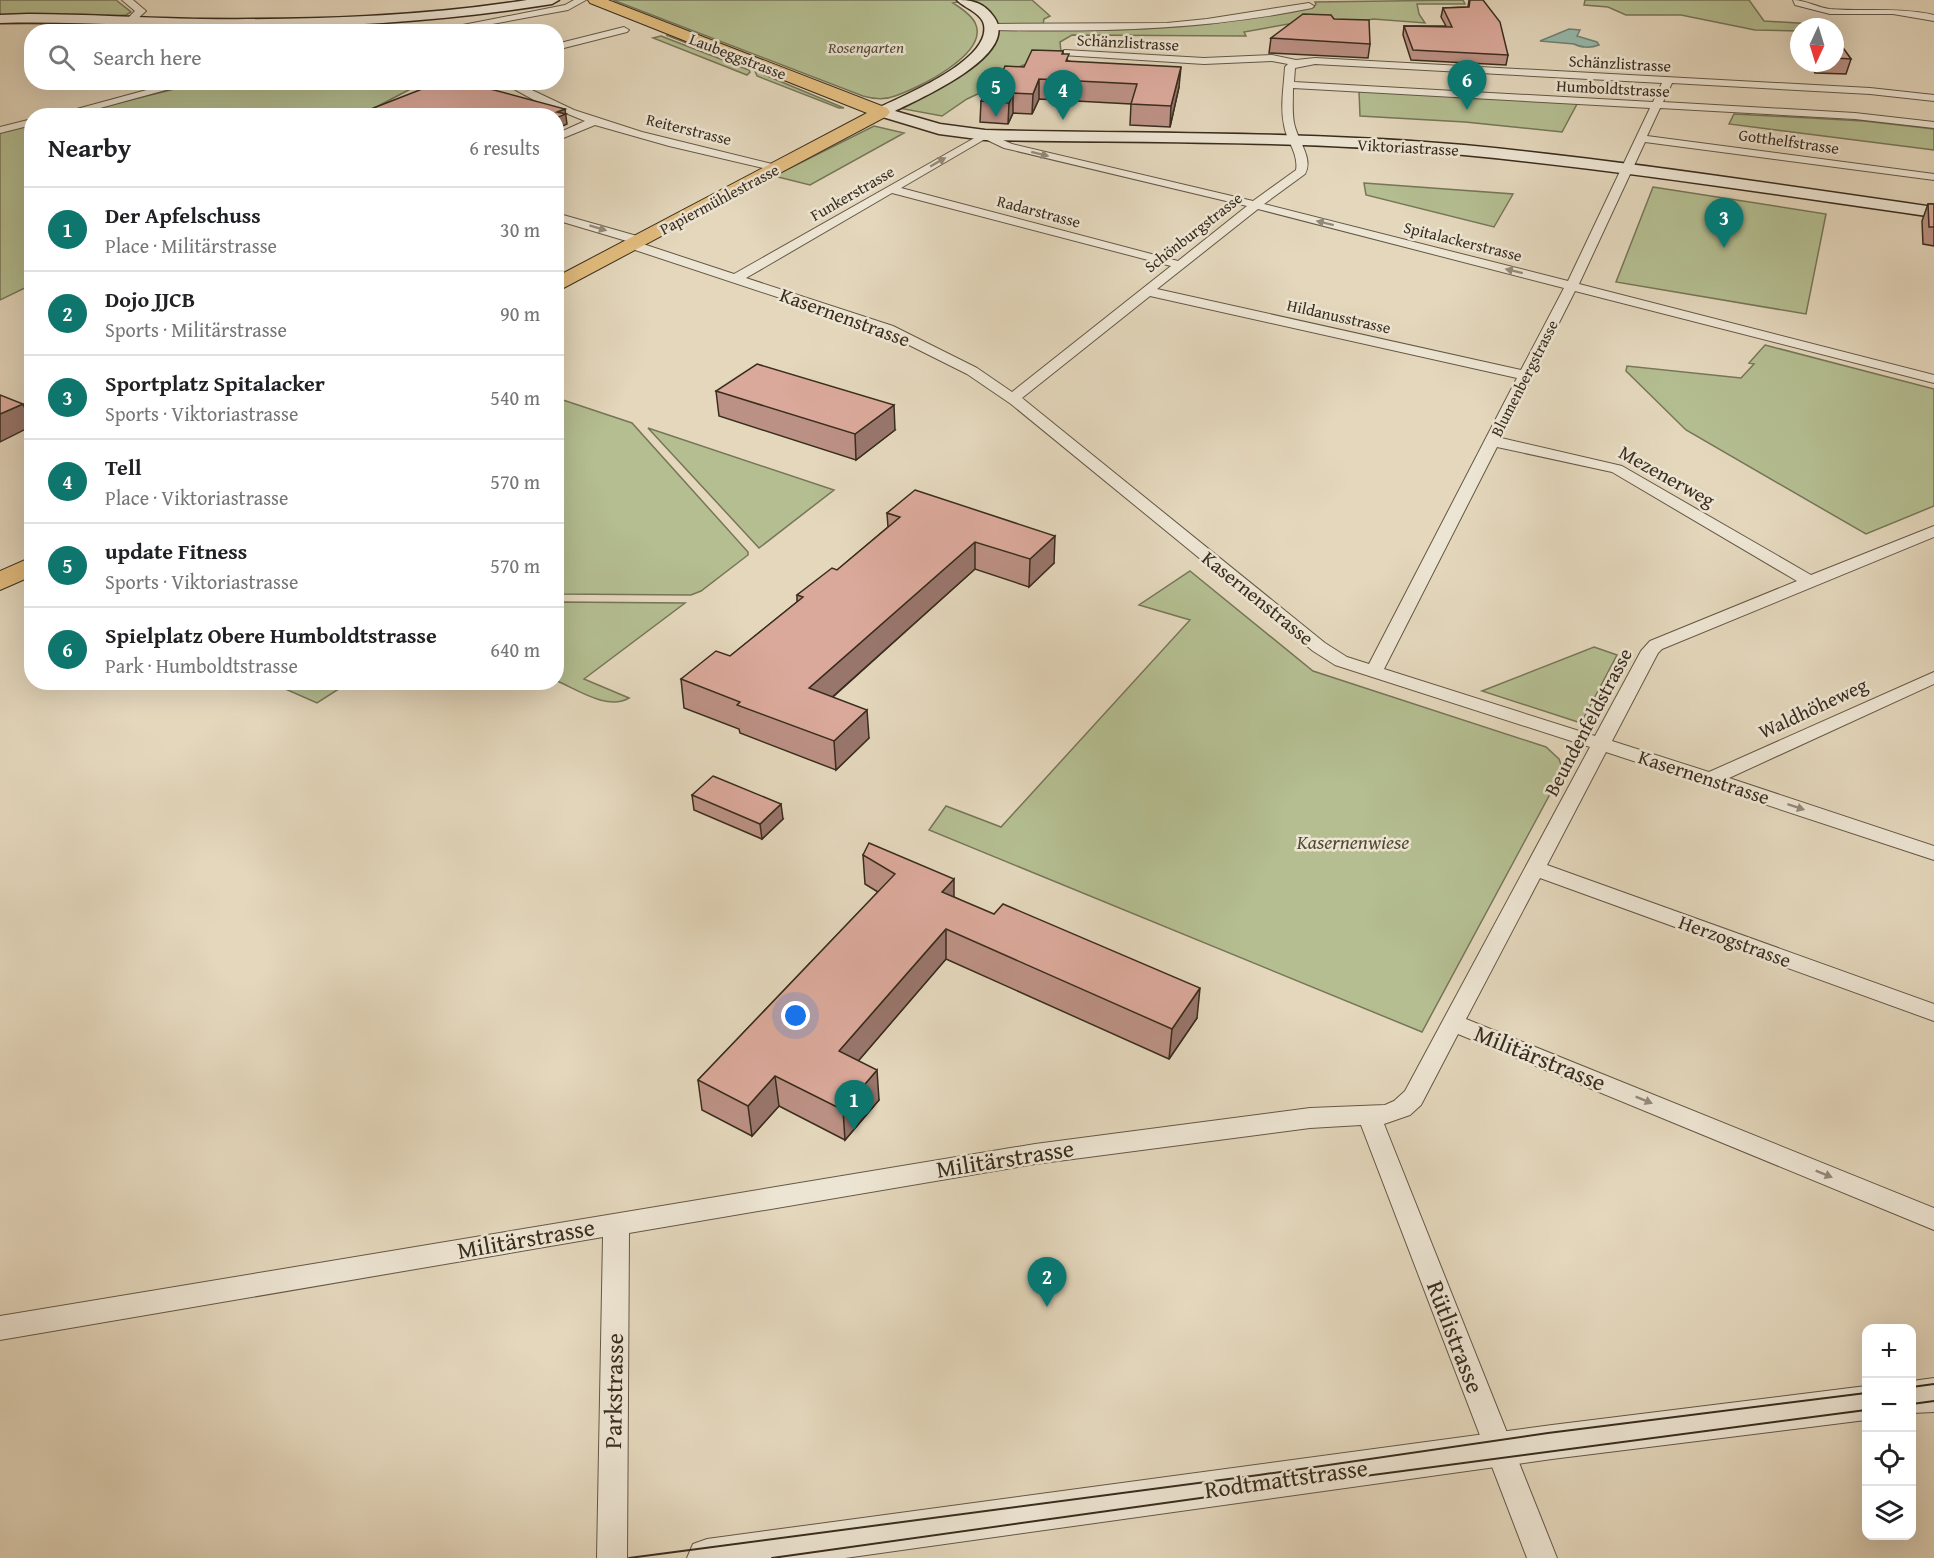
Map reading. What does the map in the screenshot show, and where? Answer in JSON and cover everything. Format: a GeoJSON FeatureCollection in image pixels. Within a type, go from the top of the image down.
{"type":"FeatureCollection","features":[{"type":"Feature","properties":{"kind":"main road"},"geometry":{"type":"LineString","coordinates":[[0,19],[78,17],[225,23],[346,20],[472,12],[552,0]]}},
{"type":"Feature","properties":{"kind":"main road","name":"Laubeggstrasse"},"geometry":{"type":"LineString","coordinates":[[595,0],[881,112]]}},
{"type":"Feature","properties":{"kind":"main road"},"geometry":{"type":"LineString","coordinates":[[881,112],[972,62],[987,46],[992,27],[985,15],[964,0]]}},
{"type":"Feature","properties":{"kind":"main road","name":"Viktoriastrasse"},"geometry":{"type":"LineString","coordinates":[[881,112],[932,127],[985,135],[1294,142],[1462,150],[1626,169],[1934,212]]}},
{"type":"Feature","properties":{"kind":"main road","name":"Papiermühlestrasse"},"geometry":{"type":"LineString","coordinates":[[564,282],[881,112]]}},
{"type":"Feature","properties":{"kind":"main road"},"geometry":{"type":"LineString","coordinates":[[0,582],[24,569]]}},
{"type":"Feature","properties":{"kind":"street"},"geometry":{"type":"LineString","coordinates":[[127,0],[141,11],[132,19]]}},
{"type":"Feature","properties":{"kind":"street"},"geometry":{"type":"LineString","coordinates":[[475,24],[568,7],[581,0]]}},
{"type":"Feature","properties":{"kind":"street"},"geometry":{"type":"LineString","coordinates":[[1798,0],[1798,3],[1803,6],[1819,10],[1904,12],[1934,18]]}},
{"type":"Feature","properties":{"kind":"street"},"geometry":{"type":"LineString","coordinates":[[992,27],[1076,29],[1155,27],[1215,21],[1310,6]]}},
{"type":"Feature","properties":{"kind":"street"},"geometry":{"type":"LineString","coordinates":[[564,45],[624,30]]}},
{"type":"Feature","properties":{"kind":"street","name":"Schänzlistrasse"},"geometry":{"type":"LineString","coordinates":[[1065,53],[1204,61],[1272,58],[1299,62],[1870,91],[1934,98]]}},
{"type":"Feature","properties":{"kind":"street","name":"Schönburgstrasse"},"geometry":{"type":"LineString","coordinates":[[1013,398],[1302,170],[1288,122],[1290,67],[1299,62]]}},
{"type":"Feature","properties":{"kind":"street","name":"Blumenbergstrasse"},"geometry":{"type":"LineString","coordinates":[[1374,672],[1571,285],[1668,80]]}},
{"type":"Feature","properties":{"kind":"street","name":"Humboldtstrasse"},"geometry":{"type":"LineString","coordinates":[[1289,85],[1856,116],[1934,125]]}},
{"type":"Feature","properties":{"kind":"street"},"geometry":{"type":"LineString","coordinates":[[88,108],[158,90]]}},
{"type":"Feature","properties":{"kind":"street","name":"Reiterstrasse"},"geometry":{"type":"LineString","coordinates":[[522,90],[559,108]]}},
{"type":"Feature","properties":{"kind":"street","name":"Reiterstrasse"},"geometry":{"type":"LineString","coordinates":[[564,110],[660,140],[776,168]]}},
{"type":"Feature","properties":{"kind":"street"},"geometry":{"type":"LineString","coordinates":[[564,134],[594,121]]}},
{"type":"Feature","properties":{"kind":"street"},"geometry":{"type":"LineString","coordinates":[[0,130],[24,124]]}},
{"type":"Feature","properties":{"kind":"street","name":"Funkerstrasse"},"geometry":{"type":"LineString","coordinates":[[735,279],[985,135]]}},
{"type":"Feature","properties":{"kind":"street","name":"Spitalackerstrasse"},"geometry":{"type":"LineString","coordinates":[[985,135],[1008,146],[1256,205],[1934,379]]}},
{"type":"Feature","properties":{"kind":"street","name":"Gotthelfstrasse"},"geometry":{"type":"LineString","coordinates":[[1640,138],[1934,177]]}},
{"type":"Feature","properties":{"kind":"street","name":"Radarstrasse"},"geometry":{"type":"LineString","coordinates":[[890,189],[1180,265]]}},
{"type":"Feature","properties":{"kind":"street"},"geometry":{"type":"LineString","coordinates":[[564,219],[637,243]]}},
{"type":"Feature","properties":{"kind":"street","name":"Kasernenstrasse"},"geometry":{"type":"LineString","coordinates":[[637,243],[735,279],[888,329],[972,371],[1013,398],[1324,651],[1341,661],[1934,853]]}},
{"type":"Feature","properties":{"kind":"street","name":"Hildanusstrasse"},"geometry":{"type":"LineString","coordinates":[[1147,291],[1524,375]]}},
{"type":"Feature","properties":{"kind":"street","name":"Mezenerweg"},"geometry":{"type":"LineString","coordinates":[[1492,441],[1617,469],[1809,581]]}},
{"type":"Feature","properties":{"kind":"street","name":"Beundenfeldstrasse"},"geometry":{"type":"LineString","coordinates":[[1454,1023],[1650,651],[1656,645],[1934,531]]}},
{"type":"Feature","properties":{"kind":"street","name":"Waldhöheweg"},"geometry":{"type":"LineString","coordinates":[[1711,779],[1934,677]]}},
{"type":"Feature","properties":{"kind":"street","name":"Herzogstrasse"},"geometry":{"type":"LineString","coordinates":[[1536,869],[1934,1013]]}},
{"type":"Feature","properties":{"kind":"street","name":"Militärstrasse"},"geometry":{"type":"LineString","coordinates":[[0,1328],[1035,1154],[1310,1118],[1387,1114],[1402,1108],[1413,1098],[1454,1023],[1934,1219]]}},
{"type":"Feature","properties":{"kind":"street","name":"Rütlistrasse"},"geometry":{"type":"LineString","coordinates":[[1369,1115],[1542,1558]]}},
{"type":"Feature","properties":{"kind":"street","name":"Parkstrasse"},"geometry":{"type":"LineString","coordinates":[[612,1558],[616,1224]]}},
{"type":"Feature","properties":{"kind":"street"},"geometry":{"type":"LineString","coordinates":[[1916,1397],[1934,1395]]}},
{"type":"Feature","properties":{"kind":"street","name":"Rodtmattstrasse"},"geometry":{"type":"LineString","coordinates":[[707,1558],[1499,1450],[1862,1404]]}},
{"type":"Feature","properties":{"kind":"green space"},"geometry":{"type":"Polygon","coordinates":[[[0,0],[116,0],[131,12],[126,15],[112,16],[0,17],[0,0]]]}},
{"type":"Feature","properties":{"kind":"green space","name":"Rosengarten"},"geometry":{"type":"Polygon","coordinates":[[[613,0],[965,0],[953,3],[972,18],[976,25],[977,36],[971,48],[961,59],[934,78],[895,96],[875,98],[863,96],[613,0]]]}},
{"type":"Feature","properties":{"kind":"green space"},"geometry":{"type":"Polygon","coordinates":[[[965,0],[1032,0],[1050,16],[1044,19],[1042,30],[1147,29],[1209,24],[1314,7],[1315,2],[1463,0],[1465,4],[1417,4],[1419,14],[1425,23],[1373,19],[1353,23],[1300,22],[1244,32],[1246,36],[1072,35],[1060,42],[1061,52],[1021,66],[1010,79],[967,99],[942,116],[893,107],[956,73],[992,36],[974,6],[965,0]]]}},
{"type":"Feature","properties":{"kind":"green space"},"geometry":{"type":"Polygon","coordinates":[[[1585,0],[1749,0],[1764,21],[1790,23],[1790,31],[1755,30],[1681,15],[1626,15],[1608,7],[1584,5],[1585,0]]]}},
{"type":"Feature","properties":{"kind":"green space"},"geometry":{"type":"Polygon","coordinates":[[[666,35],[757,69],[765,75],[844,108],[757,76],[754,69],[666,35]]]}},
{"type":"Feature","properties":{"kind":"green space"},"geometry":{"type":"Polygon","coordinates":[[[661,36],[750,72],[747,75],[653,38],[661,36]]]}},
{"type":"Feature","properties":{"kind":"green space"},"geometry":{"type":"Polygon","coordinates":[[[171,90],[409,90],[374,108],[97,108],[171,90]]]}},
{"type":"Feature","properties":{"kind":"green space"},"geometry":{"type":"Polygon","coordinates":[[[1359,91],[1577,102],[1577,104],[1562,132],[1465,122],[1360,116],[1359,91]]]}},
{"type":"Feature","properties":{"kind":"green space"},"geometry":{"type":"Polygon","coordinates":[[[1734,114],[1864,121],[1934,129],[1934,150],[1729,124],[1734,114]]]}},
{"type":"Feature","properties":{"kind":"green space"},"geometry":{"type":"Polygon","coordinates":[[[24,126],[24,288],[0,300],[0,133],[24,126]]]}},
{"type":"Feature","properties":{"kind":"green space"},"geometry":{"type":"Polygon","coordinates":[[[874,126],[904,133],[810,185],[774,176],[874,126]]]}},
{"type":"Feature","properties":{"kind":"green space"},"geometry":{"type":"Polygon","coordinates":[[[1364,183],[1513,194],[1494,227],[1366,195],[1364,183]]]}},
{"type":"Feature","properties":{"kind":"green space"},"geometry":{"type":"Polygon","coordinates":[[[1653,187],[1826,214],[1806,314],[1616,282],[1653,187]]]}},
{"type":"Feature","properties":{"kind":"green space"},"geometry":{"type":"Polygon","coordinates":[[[1765,345],[1934,389],[1934,506],[1866,534],[1686,430],[1626,371],[1627,366],[1741,378],[1754,364],[1749,363],[1765,345]]]}},
{"type":"Feature","properties":{"kind":"green space"},"geometry":{"type":"Polygon","coordinates":[[[564,400],[632,423],[748,552],[748,555],[701,591],[691,595],[564,594],[564,400]]]}},
{"type":"Feature","properties":{"kind":"green space"},"geometry":{"type":"Polygon","coordinates":[[[648,428],[834,490],[759,548],[648,428]]]}},
{"type":"Feature","properties":{"kind":"green space","name":"Kasernenwiese"},"geometry":{"type":"Polygon","coordinates":[[[1190,571],[1313,671],[1546,747],[1559,759],[1563,770],[1422,1032],[929,830],[946,806],[1001,827],[1190,620],[1139,605],[1190,571]]]}},
{"type":"Feature","properties":{"kind":"green space"},"geometry":{"type":"Polygon","coordinates":[[[564,602],[685,603],[584,679],[629,698],[612,702],[592,697],[564,684],[564,602]]]}},
{"type":"Feature","properties":{"kind":"green space"},"geometry":{"type":"Polygon","coordinates":[[[1594,647],[1617,655],[1581,723],[1482,691],[1594,647]]]}},
{"type":"Feature","properties":{"kind":"green space"},"geometry":{"type":"Polygon","coordinates":[[[288,690],[337,690],[317,703],[288,690]]]}},
{"type":"Feature","properties":{"kind":"shaded area"},"geometry":{"type":"Polygon","coordinates":[[[1569,29],[1580,30],[1577,36],[1597,42],[1599,45],[1586,47],[1540,41],[1569,29]]]}},
{"type":"Feature","properties":{"kind":"building"},"geometry":{"type":"Polygon","coordinates":[[[1470,0],[1483,0],[1500,22],[1508,55],[1413,50],[1404,26],[1452,27],[1443,8],[1469,7],[1470,0]]]}},
{"type":"Feature","properties":{"kind":"building"},"geometry":{"type":"Polygon","coordinates":[[[1303,14],[1331,15],[1334,19],[1369,20],[1370,44],[1271,38],[1303,14]]]}},
{"type":"Feature","properties":{"kind":"building"},"geometry":{"type":"Polygon","coordinates":[[[1844,49],[1851,59],[1844,59],[1844,49]]]}},
{"type":"Feature","properties":{"kind":"building"},"geometry":{"type":"Polygon","coordinates":[[[1032,50],[1063,51],[1062,54],[1069,54],[1066,61],[1181,67],[1171,106],[1131,104],[1137,84],[1039,79],[1033,94],[1013,93],[1009,103],[981,101],[994,75],[1001,76],[1005,66],[1024,67],[1032,50]]]}},
{"type":"Feature","properties":{"kind":"building"},"geometry":{"type":"Polygon","coordinates":[[[420,90],[494,90],[561,108],[373,108],[420,90]]]}},
{"type":"Feature","properties":{"kind":"building"},"geometry":{"type":"Polygon","coordinates":[[[1928,204],[1934,204],[1934,227],[1929,227],[1928,204]]]}},
{"type":"Feature","properties":{"kind":"building"},"geometry":{"type":"Polygon","coordinates":[[[757,364],[894,405],[855,434],[716,391],[757,364]]]}},
{"type":"Feature","properties":{"kind":"building"},"geometry":{"type":"Polygon","coordinates":[[[0,395],[23,404],[0,414],[0,395]]]}},
{"type":"Feature","properties":{"kind":"building"},"geometry":{"type":"Polygon","coordinates":[[[915,490],[1055,536],[1030,559],[975,542],[809,688],[867,710],[834,741],[737,705],[740,702],[681,679],[716,651],[730,656],[803,597],[797,595],[832,568],[837,570],[900,517],[887,513],[915,490]]]}},
{"type":"Feature","properties":{"kind":"building"},"geometry":{"type":"Polygon","coordinates":[[[713,776],[781,804],[760,824],[692,795],[713,776]]]}},
{"type":"Feature","properties":{"kind":"building"},"geometry":{"type":"Polygon","coordinates":[[[869,843],[954,879],[942,892],[994,914],[1003,904],[1200,988],[1172,1029],[946,929],[839,1051],[877,1070],[843,1110],[775,1076],[748,1106],[698,1080],[895,874],[863,855],[869,843]]]}},
{"type":"Feature","properties":{"kind":"tram line"},"geometry":{"type":"LineString","coordinates":[[1916,1386],[1934,1384]]}},
{"type":"Feature","properties":{"kind":"tram line"},"geometry":{"type":"LineString","coordinates":[[629,1558],[1259,1475],[1548,1433],[1862,1394]]}},
{"type":"Feature","properties":{"kind":"tram line"},"geometry":{"type":"LineString","coordinates":[[1916,1403],[1934,1401]]}},
{"type":"Feature","properties":{"kind":"tram line"},"geometry":{"type":"LineString","coordinates":[[772,1558],[1258,1490],[1862,1411]]}},
{"type":"Feature","properties":{"kind":"place","name":"Spielplatz Obere Humboldtstrasse"},"geometry":{"type":"Point","coordinates":[1467,110]}},
{"type":"Feature","properties":{"kind":"place","name":"update Fitness"},"geometry":{"type":"Point","coordinates":[996,117]}},
{"type":"Feature","properties":{"kind":"place","name":"Tell"},"geometry":{"type":"Point","coordinates":[1063,120]}},
{"type":"Feature","properties":{"kind":"place","name":"Sportplatz Spitalacker"},"geometry":{"type":"Point","coordinates":[1724,248]}},
{"type":"Feature","properties":{"kind":"place","name":"Der Apfelschuss"},"geometry":{"type":"Point","coordinates":[854,1130]}},
{"type":"Feature","properties":{"kind":"place","name":"Dojo JJCB"},"geometry":{"type":"Point","coordinates":[1047,1307]}}]}
